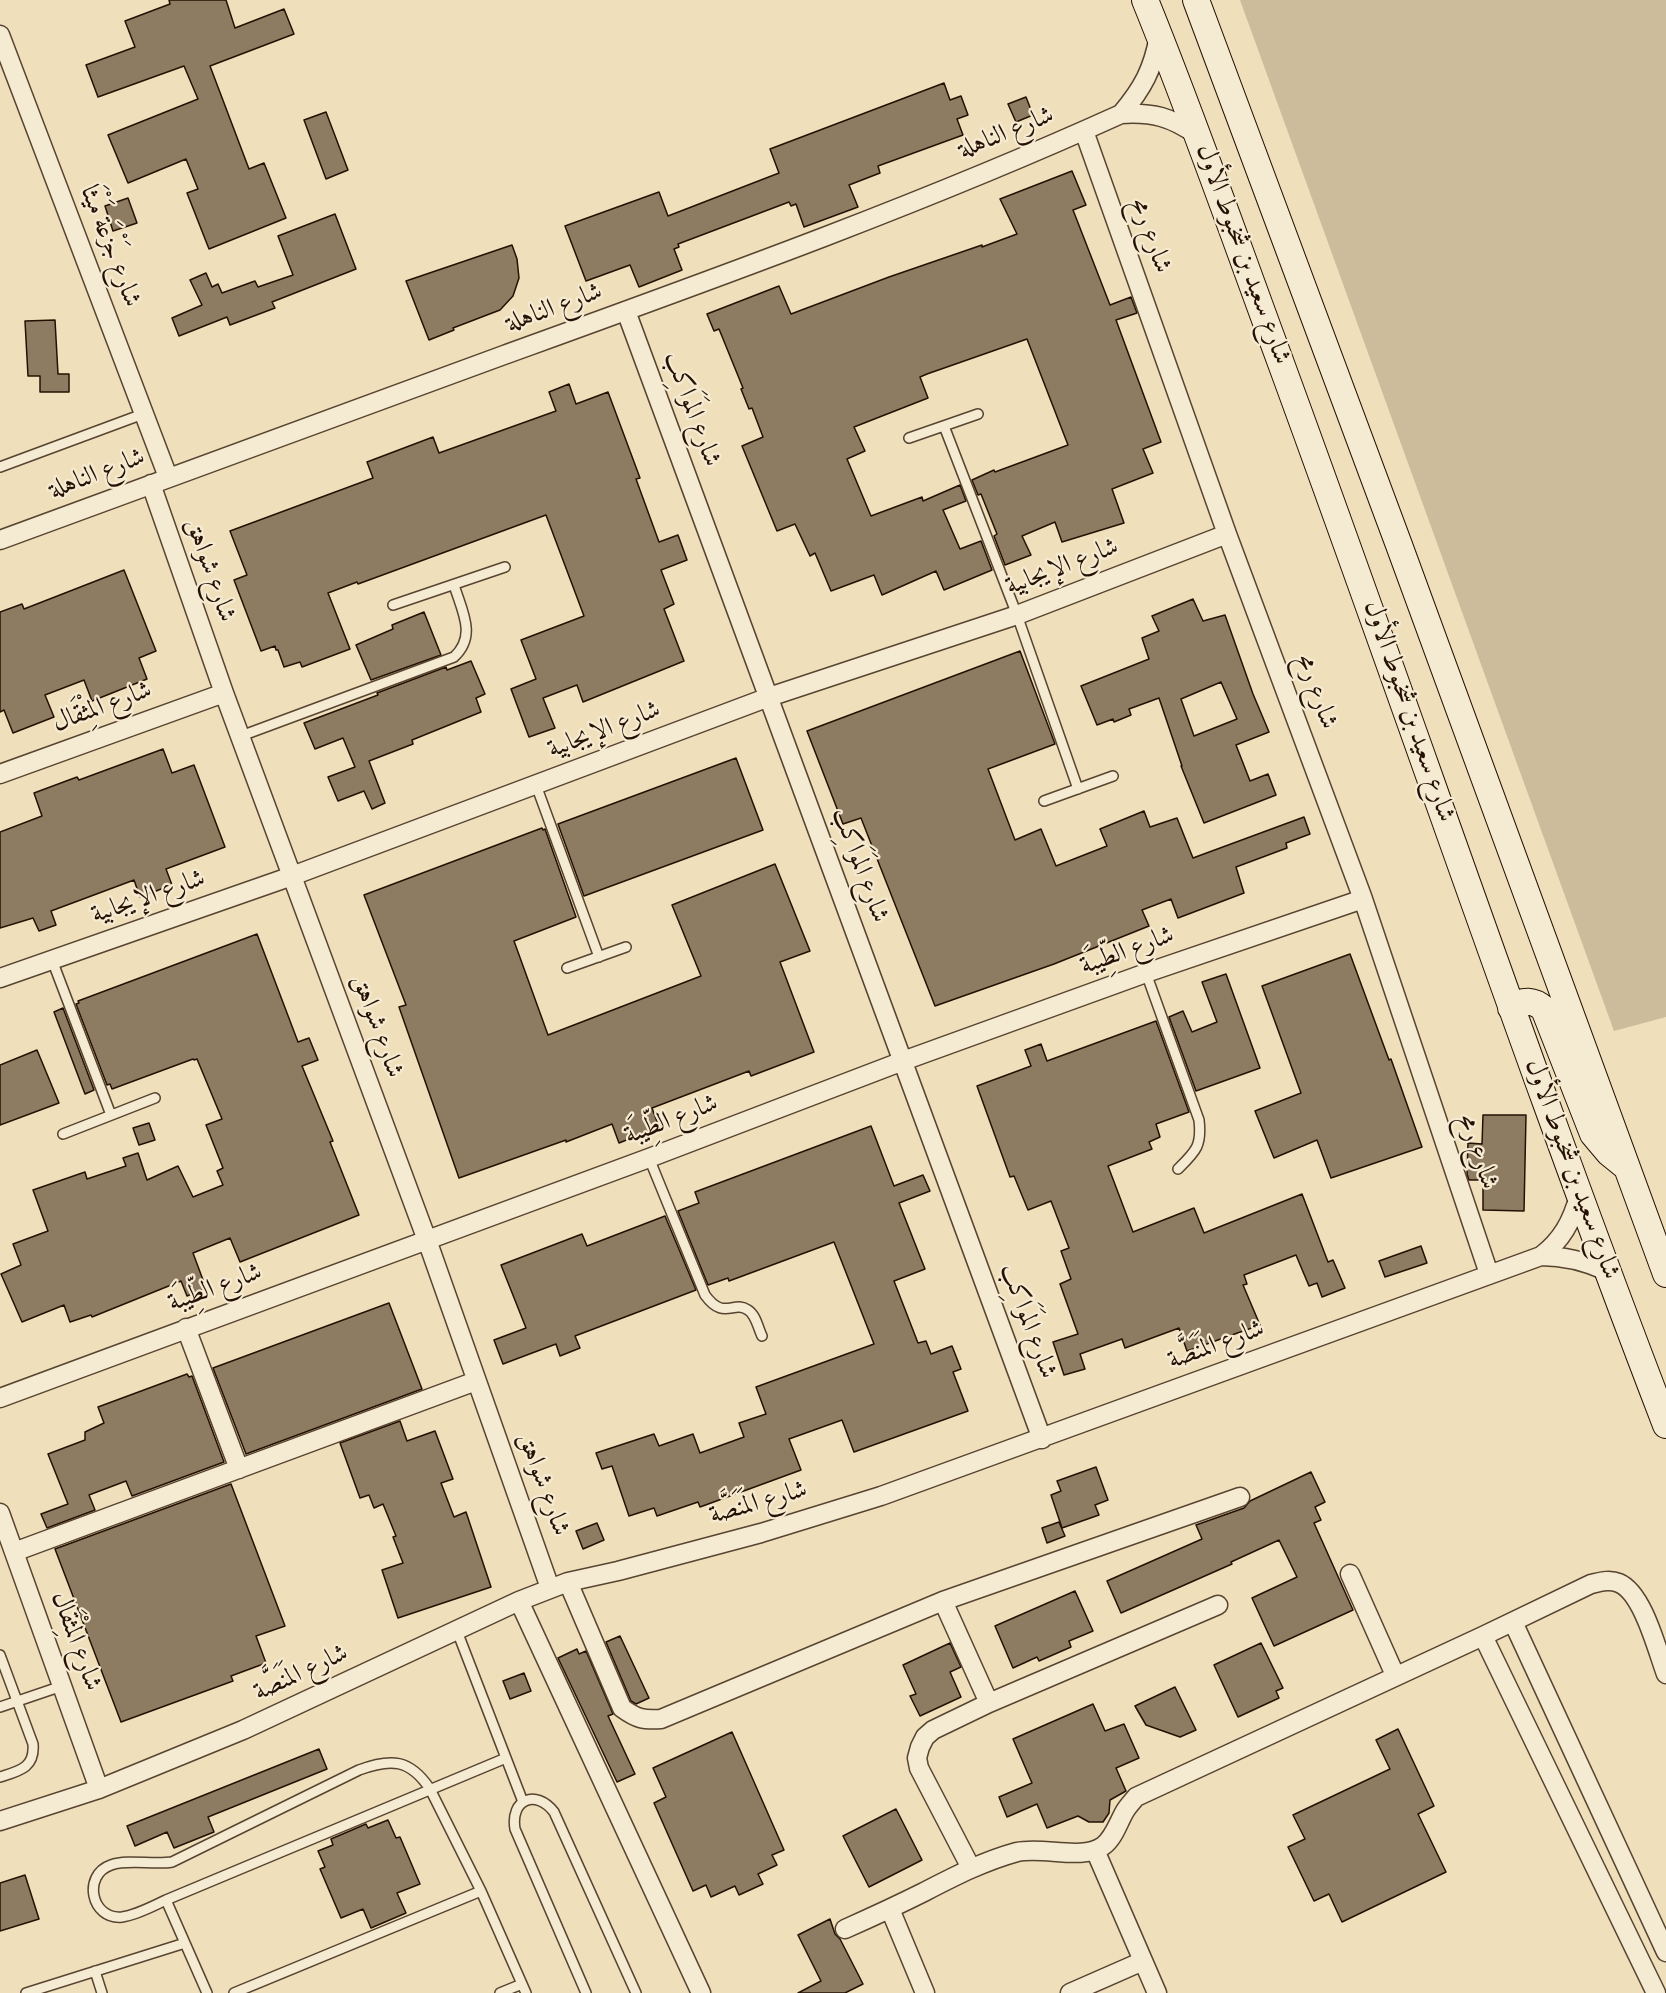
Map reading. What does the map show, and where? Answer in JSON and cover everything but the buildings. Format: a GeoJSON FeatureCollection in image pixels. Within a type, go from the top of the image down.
{"type":"FeatureCollection","features":[{"type":"Feature","properties":{"kind":"main road","name":"شارع سعيد بن شخبوط الأول"},"geometry":{"type":"LineString","coordinates":[[1145,0],[1350,549],[1511,1008],[1666,1425]]}},
{"type":"Feature","properties":{"kind":"main road","name":"شارع سعيد بن شخبوط الأول"},"geometry":{"type":"LineString","coordinates":[[1196,0],[1666,1274]]}},
{"type":"Feature","properties":{"kind":"main road"},"geometry":{"type":"LineString","coordinates":[[1511,1008],[1525,1001],[1539,1004],[1544,1009],[1593,1134],[1609,1153],[1628,1168]]}},
{"type":"Feature","properties":{"kind":"street","name":"شارع جَزْعَة مَيْثَا"},"geometry":{"type":"LineString","coordinates":[[0,35],[168,477]]}},
{"type":"Feature","properties":{"kind":"street","name":"شارع الناهلة"},"geometry":{"type":"LineString","coordinates":[[1121,114],[1136,97],[1148,78],[1156,57],[1160,36]]}},
{"type":"Feature","properties":{"kind":"street","name":"شارع الناهلة"},"geometry":{"type":"LineString","coordinates":[[0,540],[626,311],[856,224],[1121,114],[1142,113],[1162,116],[1181,124],[1197,135]]}},
{"type":"Feature","properties":{"kind":"street","name":"شارع رمح"},"geometry":{"type":"LineString","coordinates":[[1084,130],[1227,534],[1363,899],[1489,1274]]}},
{"type":"Feature","properties":{"kind":"street","name":"شارع المَوَاكِب"},"geometry":{"type":"LineString","coordinates":[[626,311],[1042,1439]]}},
{"type":"Feature","properties":{"kind":"street","name":"شارع شواهق"},"geometry":{"type":"LineString","coordinates":[[151,484],[224,693],[427,1240],[476,1381],[559,1585],[622,1708],[635,1718],[661,1719],[943,1601],[1240,1497]]}},
{"type":"Feature","properties":{"kind":"street","name":"شارع الإيجابية"},"geometry":{"type":"LineString","coordinates":[[0,978],[292,876],[769,698],[1017,615],[1227,534]]}},
{"type":"Feature","properties":{"kind":"street","name":"شارع المِثْقَال"},"geometry":{"type":"LineString","coordinates":[[0,774],[224,693]]}},
{"type":"Feature","properties":{"kind":"street","name":"شارع الطِّيبَة"},"geometry":{"type":"LineString","coordinates":[[0,1398],[1146,973],[1363,899]]}},
{"type":"Feature","properties":{"kind":"street","name":"شارع المَنَصَّة"},"geometry":{"type":"LineString","coordinates":[[1541,1256],[1565,1231],[1574,1215],[1579,1196]]}},
{"type":"Feature","properties":{"kind":"street","name":"شارع المَنَصَّة"},"geometry":{"type":"LineString","coordinates":[[0,1821],[99,1789],[243,1730],[519,1601],[559,1585],[761,1533],[881,1496],[1541,1256],[1557,1256],[1590,1263],[1607,1271]]}},
{"type":"Feature","properties":{"kind":"street"},"geometry":{"type":"LineString","coordinates":[[186,1328],[239,1469]]}},
{"type":"Feature","properties":{"kind":"street"},"geometry":{"type":"LineString","coordinates":[[14,1552],[476,1381]]}},
{"type":"Feature","properties":{"kind":"street","name":"شارع المِثْقَال"},"geometry":{"type":"LineString","coordinates":[[0,1513],[99,1789]]}},
{"type":"Feature","properties":{"kind":"street"},"geometry":{"type":"LineString","coordinates":[[1350,1574],[1395,1676]]}},
{"type":"Feature","properties":{"kind":"street"},"geometry":{"type":"LineString","coordinates":[[845,1929],[971,1868],[1003,1856],[1022,1851],[1084,1852],[1095,1850],[1113,1836],[1126,1809],[1136,1797],[1591,1584],[1605,1580],[1617,1582],[1630,1589],[1639,1601],[1666,1674]]}},
{"type":"Feature","properties":{"kind":"street"},"geometry":{"type":"LineString","coordinates":[[519,1601],[701,1993]]}},
{"type":"Feature","properties":{"kind":"street"},"geometry":{"type":"LineString","coordinates":[[943,1601],[989,1703]]}},
{"type":"Feature","properties":{"kind":"street"},"geometry":{"type":"LineString","coordinates":[[971,1868],[919,1768],[920,1747],[925,1737],[933,1730],[989,1703],[1218,1605]]}},
{"type":"Feature","properties":{"kind":"street"},"geometry":{"type":"LineString","coordinates":[[1513,1622],[1666,1952]]}},
{"type":"Feature","properties":{"kind":"street"},"geometry":{"type":"LineString","coordinates":[[1484,1636],[1656,1993]]}},
{"type":"Feature","properties":{"kind":"street"},"geometry":{"type":"LineString","coordinates":[[1095,1850],[1158,1993]]}},
{"type":"Feature","properties":{"kind":"street"},"geometry":{"type":"LineString","coordinates":[[890,1909],[925,1993]]}},
{"type":"Feature","properties":{"kind":"street"},"geometry":{"type":"LineString","coordinates":[[1070,1993],[1143,1961]]}},
{"type":"Feature","properties":{"kind":"lane"},"geometry":{"type":"LineString","coordinates":[[0,467],[144,414]]}},
{"type":"Feature","properties":{"kind":"lane"},"geometry":{"type":"LineString","coordinates":[[909,438],[978,414]]}},
{"type":"Feature","properties":{"kind":"lane"},"geometry":{"type":"LineString","coordinates":[[944,426],[1017,615],[1078,789]]}},
{"type":"Feature","properties":{"kind":"lane"},"geometry":{"type":"LineString","coordinates":[[393,605],[505,567]]}},
{"type":"Feature","properties":{"kind":"lane"},"geometry":{"type":"LineString","coordinates":[[241,736],[454,657],[463,649],[467,639],[466,627],[454,585]]}},
{"type":"Feature","properties":{"kind":"lane"},"geometry":{"type":"LineString","coordinates":[[1044,801],[1113,776]]}},
{"type":"Feature","properties":{"kind":"lane"},"geometry":{"type":"LineString","coordinates":[[536,785],[599,957]]}},
{"type":"Feature","properties":{"kind":"lane"},"geometry":{"type":"LineString","coordinates":[[567,968],[626,947]]}},
{"type":"Feature","properties":{"kind":"lane"},"geometry":{"type":"LineString","coordinates":[[52,960],[111,1115]]}},
{"type":"Feature","properties":{"kind":"lane"},"geometry":{"type":"LineString","coordinates":[[1146,973],[1199,1120],[1201,1137],[1197,1148],[1178,1169]]}},
{"type":"Feature","properties":{"kind":"lane"},"geometry":{"type":"LineString","coordinates":[[63,1134],[155,1098]]}},
{"type":"Feature","properties":{"kind":"lane"},"geometry":{"type":"LineString","coordinates":[[649,1158],[705,1295],[712,1305],[719,1308],[729,1310],[741,1307],[748,1310],[753,1315],[762,1336]]}},
{"type":"Feature","properties":{"kind":"lane"},"geometry":{"type":"LineString","coordinates":[[458,1631],[523,1802]]}},
{"type":"Feature","properties":{"kind":"lane"},"geometry":{"type":"LineString","coordinates":[[0,1655],[34,1752],[27,1766],[0,1778]]}},
{"type":"Feature","properties":{"kind":"lane"},"geometry":{"type":"LineString","coordinates":[[0,1707],[62,1686]]}},
{"type":"Feature","properties":{"kind":"lane"},"geometry":{"type":"LineString","coordinates":[[500,1993],[524,1988],[482,1891],[430,1789],[421,1775],[402,1764],[379,1762],[359,1770],[183,1857],[160,1864],[113,1864],[102,1869],[95,1878],[92,1890],[94,1901],[101,1910],[111,1916],[123,1917],[166,1900],[430,1789],[506,1758]]}},
{"type":"Feature","properties":{"kind":"lane"},"geometry":{"type":"LineString","coordinates":[[586,1993],[515,1829],[513,1818],[517,1807],[523,1802],[536,1799],[547,1803],[554,1812],[636,1993]]}},
{"type":"Feature","properties":{"kind":"lane"},"geometry":{"type":"LineString","coordinates":[[234,1993],[482,1891]]}},
{"type":"Feature","properties":{"kind":"lane"},"geometry":{"type":"LineString","coordinates":[[166,1900],[207,1993]]}},
{"type":"Feature","properties":{"kind":"lane"},"geometry":{"type":"LineString","coordinates":[[26,1993],[185,1943]]}},
{"type":"Feature","properties":{"kind":"lane"},"geometry":{"type":"LineString","coordinates":[[94,1971],[102,1993]]}},
{"type":"Feature","properties":{"kind":"shaded area"},"geometry":{"type":"Polygon","coordinates":[[[1240,0],[1666,0],[1666,1017],[1614,1031],[1240,0]]]}}]}
